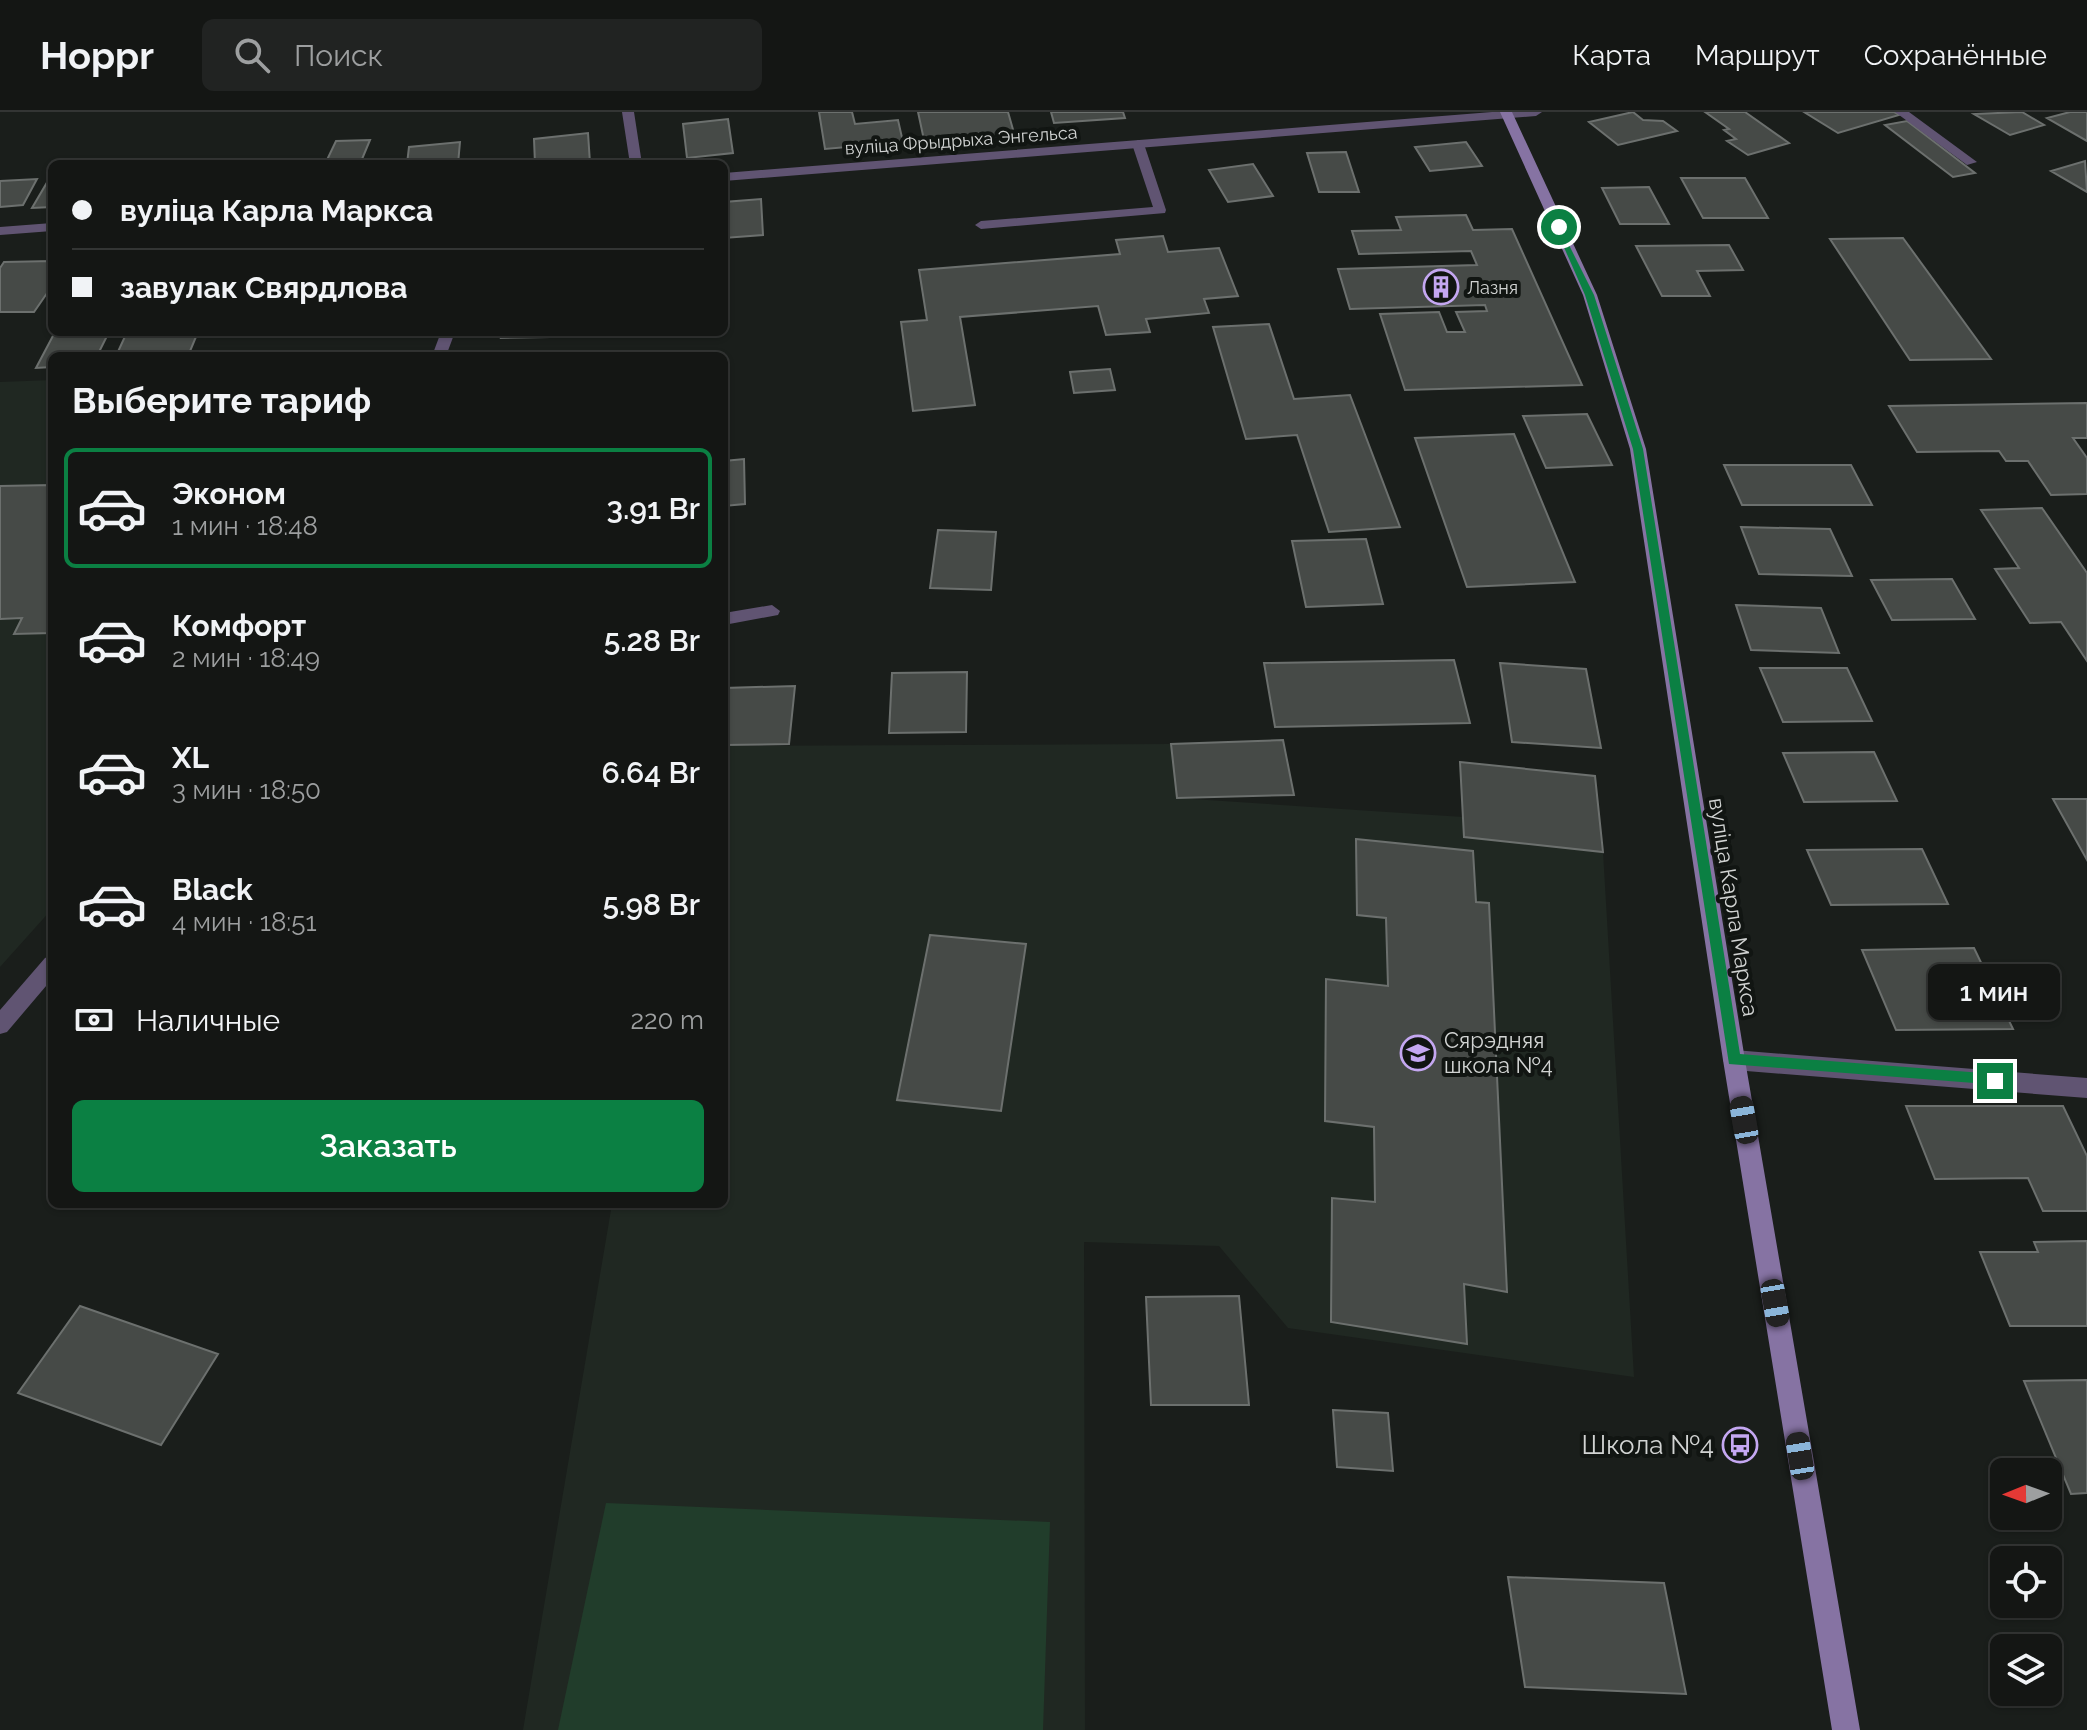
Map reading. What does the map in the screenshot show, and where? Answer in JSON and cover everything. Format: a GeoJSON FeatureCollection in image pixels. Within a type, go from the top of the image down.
{"type":"FeatureCollection","features":[{"type":"Feature","properties":{"kind":"main road","name":"вуліца Карла Маркса"},"geometry":{"type":"LineString","coordinates":[[1507,114],[1590,295],[1638,449],[1734,1060],[1846,1730]]}},
{"type":"Feature","properties":{"kind":"street"},"geometry":{"type":"LineString","coordinates":[[628,112],[635,160]]}},
{"type":"Feature","properties":{"kind":"street","name":"вуліца Фрыдрыха Энгельса"},"geometry":{"type":"LineString","coordinates":[[728,177],[1536,112]]}},
{"type":"Feature","properties":{"kind":"street"},"geometry":{"type":"LineString","coordinates":[[1901,112],[1971,162]]}},
{"type":"Feature","properties":{"kind":"street"},"geometry":{"type":"LineString","coordinates":[[981,225],[1160,210],[1138,144]]}},
{"type":"Feature","properties":{"kind":"street"},"geometry":{"type":"LineString","coordinates":[[0,231],[48,227]]}},
{"type":"Feature","properties":{"kind":"street"},"geometry":{"type":"LineString","coordinates":[[728,618],[772,611]]}},
{"type":"Feature","properties":{"kind":"street"},"geometry":{"type":"LineString","coordinates":[[0,1025],[48,972]]}},
{"type":"Feature","properties":{"kind":"street"},"geometry":{"type":"LineString","coordinates":[[1734,1060],[2087,1088]]}},
{"type":"Feature","properties":{"kind":"shaded area"},"geometry":{"type":"Polygon","coordinates":[[[48,380],[48,913],[0,967],[0,382],[48,380]]]}},
{"type":"Feature","properties":{"kind":"shaded area"},"geometry":{"type":"Polygon","coordinates":[[[1171,744],[1178,798],[1463,817],[1464,837],[1603,852],[1634,1377],[1288,1328],[1219,1246],[1084,1242],[1085,1730],[523,1730],[611,1208],[728,1208],[728,746],[1171,744]]]}},
{"type":"Feature","properties":{"kind":"green space"},"geometry":{"type":"Polygon","coordinates":[[[606,1503],[1050,1522],[1043,1730],[558,1730],[606,1503]]]}},
{"type":"Feature","properties":{"kind":"building"},"geometry":{"type":"Polygon","coordinates":[[[819,112],[852,112],[855,124],[898,120],[903,142],[825,149],[819,112]]]}},
{"type":"Feature","properties":{"kind":"building"},"geometry":{"type":"Polygon","coordinates":[[[918,112],[1008,112],[1014,133],[924,140],[918,112]]]}},
{"type":"Feature","properties":{"kind":"building"},"geometry":{"type":"Polygon","coordinates":[[[1051,112],[1123,112],[1125,118],[1054,123],[1051,112]]]}},
{"type":"Feature","properties":{"kind":"building"},"geometry":{"type":"Polygon","coordinates":[[[1633,112],[1643,120],[1663,121],[1677,131],[1618,145],[1589,122],[1633,112]]]}},
{"type":"Feature","properties":{"kind":"building"},"geometry":{"type":"Polygon","coordinates":[[[1705,112],[1745,112],[1789,143],[1748,155],[1727,141],[1736,139],[1724,130],[1729,129],[1705,112]]]}},
{"type":"Feature","properties":{"kind":"building"},"geometry":{"type":"Polygon","coordinates":[[[1804,112],[1894,112],[1899,115],[1838,133],[1804,112]]]}},
{"type":"Feature","properties":{"kind":"building"},"geometry":{"type":"Polygon","coordinates":[[[2022,112],[2044,125],[2010,135],[1974,114],[2022,112]]]}},
{"type":"Feature","properties":{"kind":"building"},"geometry":{"type":"Polygon","coordinates":[[[2070,112],[2087,112],[2087,141],[2047,118],[2070,112]]]}},
{"type":"Feature","properties":{"kind":"building"},"geometry":{"type":"Polygon","coordinates":[[[728,119],[733,153],[687,158],[683,124],[728,119]]]}},
{"type":"Feature","properties":{"kind":"building"},"geometry":{"type":"Polygon","coordinates":[[[1907,121],[1975,173],[1953,177],[1885,125],[1907,121]]]}},
{"type":"Feature","properties":{"kind":"building"},"geometry":{"type":"Polygon","coordinates":[[[588,133],[590,160],[535,160],[534,139],[588,133]]]}},
{"type":"Feature","properties":{"kind":"building"},"geometry":{"type":"Polygon","coordinates":[[[370,140],[362,160],[327,160],[336,141],[370,140]]]}},
{"type":"Feature","properties":{"kind":"building"},"geometry":{"type":"Polygon","coordinates":[[[460,142],[458,160],[407,160],[409,147],[460,142]]]}},
{"type":"Feature","properties":{"kind":"building"},"geometry":{"type":"Polygon","coordinates":[[[1466,142],[1482,166],[1430,171],[1415,147],[1466,142]]]}},
{"type":"Feature","properties":{"kind":"building"},"geometry":{"type":"Polygon","coordinates":[[[1346,152],[1359,192],[1319,192],[1307,153],[1346,152]]]}},
{"type":"Feature","properties":{"kind":"building"},"geometry":{"type":"Polygon","coordinates":[[[2085,161],[2087,192],[2051,171],[2085,161]]]}},
{"type":"Feature","properties":{"kind":"building"},"geometry":{"type":"Polygon","coordinates":[[[1253,164],[1273,196],[1228,202],[1209,170],[1253,164]]]}},
{"type":"Feature","properties":{"kind":"building"},"geometry":{"type":"Polygon","coordinates":[[[1681,178],[1745,178],[1768,218],[1703,218],[1681,178]]]}},
{"type":"Feature","properties":{"kind":"building"},"geometry":{"type":"Polygon","coordinates":[[[37,179],[23,205],[0,207],[0,181],[37,179]]]}},
{"type":"Feature","properties":{"kind":"building"},"geometry":{"type":"Polygon","coordinates":[[[48,181],[48,207],[32,208],[48,181]]]}},
{"type":"Feature","properties":{"kind":"building"},"geometry":{"type":"Polygon","coordinates":[[[1649,187],[1669,224],[1620,224],[1602,188],[1649,187]]]}},
{"type":"Feature","properties":{"kind":"building"},"geometry":{"type":"Polygon","coordinates":[[[761,199],[763,235],[728,238],[728,202],[761,199]]]}},
{"type":"Feature","properties":{"kind":"building","name":"Лазня"},"geometry":{"type":"Polygon","coordinates":[[[1466,215],[1473,230],[1512,229],[1582,385],[1405,390],[1380,314],[1439,312],[1447,332],[1465,332],[1456,312],[1487,311],[1485,305],[1350,309],[1338,269],[1477,265],[1471,251],[1359,254],[1352,231],[1401,230],[1396,217],[1466,215]]]}},
{"type":"Feature","properties":{"kind":"building"},"geometry":{"type":"Polygon","coordinates":[[[1163,236],[1168,252],[1219,248],[1238,296],[1204,299],[1209,313],[1146,319],[1150,332],[1106,335],[1098,306],[960,317],[975,405],[913,411],[901,322],[927,320],[919,270],[1120,254],[1116,240],[1163,236]]]}},
{"type":"Feature","properties":{"kind":"building"},"geometry":{"type":"Polygon","coordinates":[[[1903,238],[1991,359],[1910,360],[1830,239],[1903,238]]]}},
{"type":"Feature","properties":{"kind":"building"},"geometry":{"type":"Polygon","coordinates":[[[1729,245],[1743,270],[1697,271],[1710,296],[1662,296],[1636,246],[1729,245]]]}},
{"type":"Feature","properties":{"kind":"building"},"geometry":{"type":"Polygon","coordinates":[[[48,261],[48,292],[34,312],[0,312],[0,268],[4,262],[48,261]]]}},
{"type":"Feature","properties":{"kind":"building"},"geometry":{"type":"Polygon","coordinates":[[[1269,324],[1294,399],[1350,395],[1400,527],[1329,532],[1297,435],[1246,439],[1213,327],[1269,324]]]}},
{"type":"Feature","properties":{"kind":"building"},"geometry":{"type":"Polygon","coordinates":[[[53,336],[107,336],[99,352],[48,352],[48,367],[36,368],[53,336]]]}},
{"type":"Feature","properties":{"kind":"building"},"geometry":{"type":"Polygon","coordinates":[[[125,336],[196,336],[190,352],[118,352],[125,336]]]}},
{"type":"Feature","properties":{"kind":"building"},"geometry":{"type":"Polygon","coordinates":[[[502,336],[550,336],[550,337],[502,336]]]}},
{"type":"Feature","properties":{"kind":"building"},"geometry":{"type":"Polygon","coordinates":[[[1110,369],[1115,390],[1074,393],[1070,372],[1110,369]]]}},
{"type":"Feature","properties":{"kind":"building"},"geometry":{"type":"Polygon","coordinates":[[[2087,403],[2087,438],[2073,438],[2087,458],[2087,494],[2051,495],[2028,461],[2006,461],[1999,451],[1917,452],[1889,406],[2087,403]]]}},
{"type":"Feature","properties":{"kind":"building"},"geometry":{"type":"Polygon","coordinates":[[[1587,414],[1612,465],[1546,468],[1523,416],[1587,414]]]}},
{"type":"Feature","properties":{"kind":"building"},"geometry":{"type":"Polygon","coordinates":[[[1514,434],[1575,582],[1467,587],[1415,438],[1514,434]]]}},
{"type":"Feature","properties":{"kind":"building"},"geometry":{"type":"Polygon","coordinates":[[[744,459],[745,504],[728,506],[728,461],[744,459]]]}},
{"type":"Feature","properties":{"kind":"building"},"geometry":{"type":"Polygon","coordinates":[[[1724,465],[1851,465],[1872,505],[1742,505],[1724,465]]]}},
{"type":"Feature","properties":{"kind":"building"},"geometry":{"type":"Polygon","coordinates":[[[48,485],[48,633],[14,634],[22,618],[0,619],[0,486],[48,485]]]}},
{"type":"Feature","properties":{"kind":"building"},"geometry":{"type":"Polygon","coordinates":[[[2042,508],[2087,573],[2087,661],[2061,622],[2030,623],[1995,569],[2019,568],[1981,510],[2042,508]]]}},
{"type":"Feature","properties":{"kind":"building"},"geometry":{"type":"Polygon","coordinates":[[[1741,527],[1830,529],[1852,576],[1759,574],[1741,527]]]}},
{"type":"Feature","properties":{"kind":"building"},"geometry":{"type":"Polygon","coordinates":[[[938,530],[996,532],[991,590],[930,588],[938,530]]]}},
{"type":"Feature","properties":{"kind":"building"},"geometry":{"type":"Polygon","coordinates":[[[1366,539],[1383,604],[1306,607],[1292,541],[1366,539]]]}},
{"type":"Feature","properties":{"kind":"building"},"geometry":{"type":"Polygon","coordinates":[[[1952,579],[1975,619],[1892,620],[1871,580],[1952,579]]]}},
{"type":"Feature","properties":{"kind":"building"},"geometry":{"type":"Polygon","coordinates":[[[1736,605],[1821,608],[1839,653],[1751,650],[1736,605]]]}},
{"type":"Feature","properties":{"kind":"building"},"geometry":{"type":"Polygon","coordinates":[[[1454,660],[1470,723],[1275,727],[1264,663],[1454,660]]]}},
{"type":"Feature","properties":{"kind":"building"},"geometry":{"type":"Polygon","coordinates":[[[1500,663],[1586,669],[1601,748],[1512,742],[1500,663]]]}},
{"type":"Feature","properties":{"kind":"building"},"geometry":{"type":"Polygon","coordinates":[[[1760,668],[1847,668],[1872,721],[1783,722],[1760,668]]]}},
{"type":"Feature","properties":{"kind":"building"},"geometry":{"type":"Polygon","coordinates":[[[967,672],[966,732],[889,733],[892,673],[967,672]]]}},
{"type":"Feature","properties":{"kind":"building"},"geometry":{"type":"Polygon","coordinates":[[[795,686],[789,744],[728,745],[728,688],[795,686]]]}},
{"type":"Feature","properties":{"kind":"building"},"geometry":{"type":"Polygon","coordinates":[[[1283,740],[1294,795],[1177,798],[1171,744],[1283,740]]]}},
{"type":"Feature","properties":{"kind":"building"},"geometry":{"type":"Polygon","coordinates":[[[1874,752],[1897,801],[1804,802],[1783,753],[1874,752]]]}},
{"type":"Feature","properties":{"kind":"building"},"geometry":{"type":"Polygon","coordinates":[[[1460,762],[1595,776],[1603,852],[1464,837],[1460,762]]]}},
{"type":"Feature","properties":{"kind":"building"},"geometry":{"type":"Polygon","coordinates":[[[2053,799],[2087,799],[2087,860],[2053,799]]]}},
{"type":"Feature","properties":{"kind":"building"},"geometry":{"type":"Polygon","coordinates":[[[1356,839],[1473,851],[1476,902],[1489,903],[1507,1292],[1464,1284],[1467,1344],[1331,1322],[1332,1198],[1375,1202],[1374,1127],[1325,1121],[1326,979],[1388,986],[1386,918],[1357,915],[1356,839]]]}},
{"type":"Feature","properties":{"kind":"building"},"geometry":{"type":"Polygon","coordinates":[[[1922,849],[1948,904],[1831,905],[1807,850],[1922,849]]]}},
{"type":"Feature","properties":{"kind":"building"},"geometry":{"type":"Polygon","coordinates":[[[930,935],[1026,944],[1001,1111],[897,1100],[930,935]]]}},
{"type":"Feature","properties":{"kind":"building"},"geometry":{"type":"Polygon","coordinates":[[[1974,948],[2013,1029],[1896,1030],[1862,950],[1974,948]]]}},
{"type":"Feature","properties":{"kind":"building"},"geometry":{"type":"Polygon","coordinates":[[[1906,1106],[2063,1106],[2087,1156],[2087,1211],[2043,1211],[2028,1178],[1935,1179],[1906,1106]]]}},
{"type":"Feature","properties":{"kind":"building"},"geometry":{"type":"Polygon","coordinates":[[[2087,1241],[2087,1326],[2010,1326],[1980,1252],[2038,1252],[2034,1242],[2087,1241]]]}},
{"type":"Feature","properties":{"kind":"building"},"geometry":{"type":"Polygon","coordinates":[[[1239,1296],[1249,1405],[1151,1405],[1146,1297],[1239,1296]]]}},
{"type":"Feature","properties":{"kind":"building"},"geometry":{"type":"Polygon","coordinates":[[[80,1306],[218,1354],[161,1445],[18,1393],[80,1306]]]}},
{"type":"Feature","properties":{"kind":"building"},"geometry":{"type":"Polygon","coordinates":[[[2087,1380],[2087,1493],[2071,1494],[2062,1472],[2062,1458],[2056,1458],[2024,1381],[2087,1380]]]}},
{"type":"Feature","properties":{"kind":"building"},"geometry":{"type":"Polygon","coordinates":[[[1333,1410],[1388,1413],[1393,1471],[1337,1467],[1333,1410]]]}},
{"type":"Feature","properties":{"kind":"building"},"geometry":{"type":"Polygon","coordinates":[[[1508,1577],[1664,1583],[1686,1694],[1525,1687],[1508,1577]]]}},
{"type":"Feature","properties":{"kind":"place","name":"Лазня"},"geometry":{"type":"Point","coordinates":[1441,287]}},
{"type":"Feature","properties":{"kind":"place","name":"Сярэдняя школа №4"},"geometry":{"type":"Point","coordinates":[1418,1053]}},
{"type":"Feature","properties":{"kind":"place","name":"Школа №4"},"geometry":{"type":"Point","coordinates":[1740,1445]}},
{"type":"Feature","properties":{"kind":"route"},"geometry":{"type":"LineString","coordinates":[[1559,227],[1590,295],[1638,449],[1734,1060],[1995,1081]]}}]}
